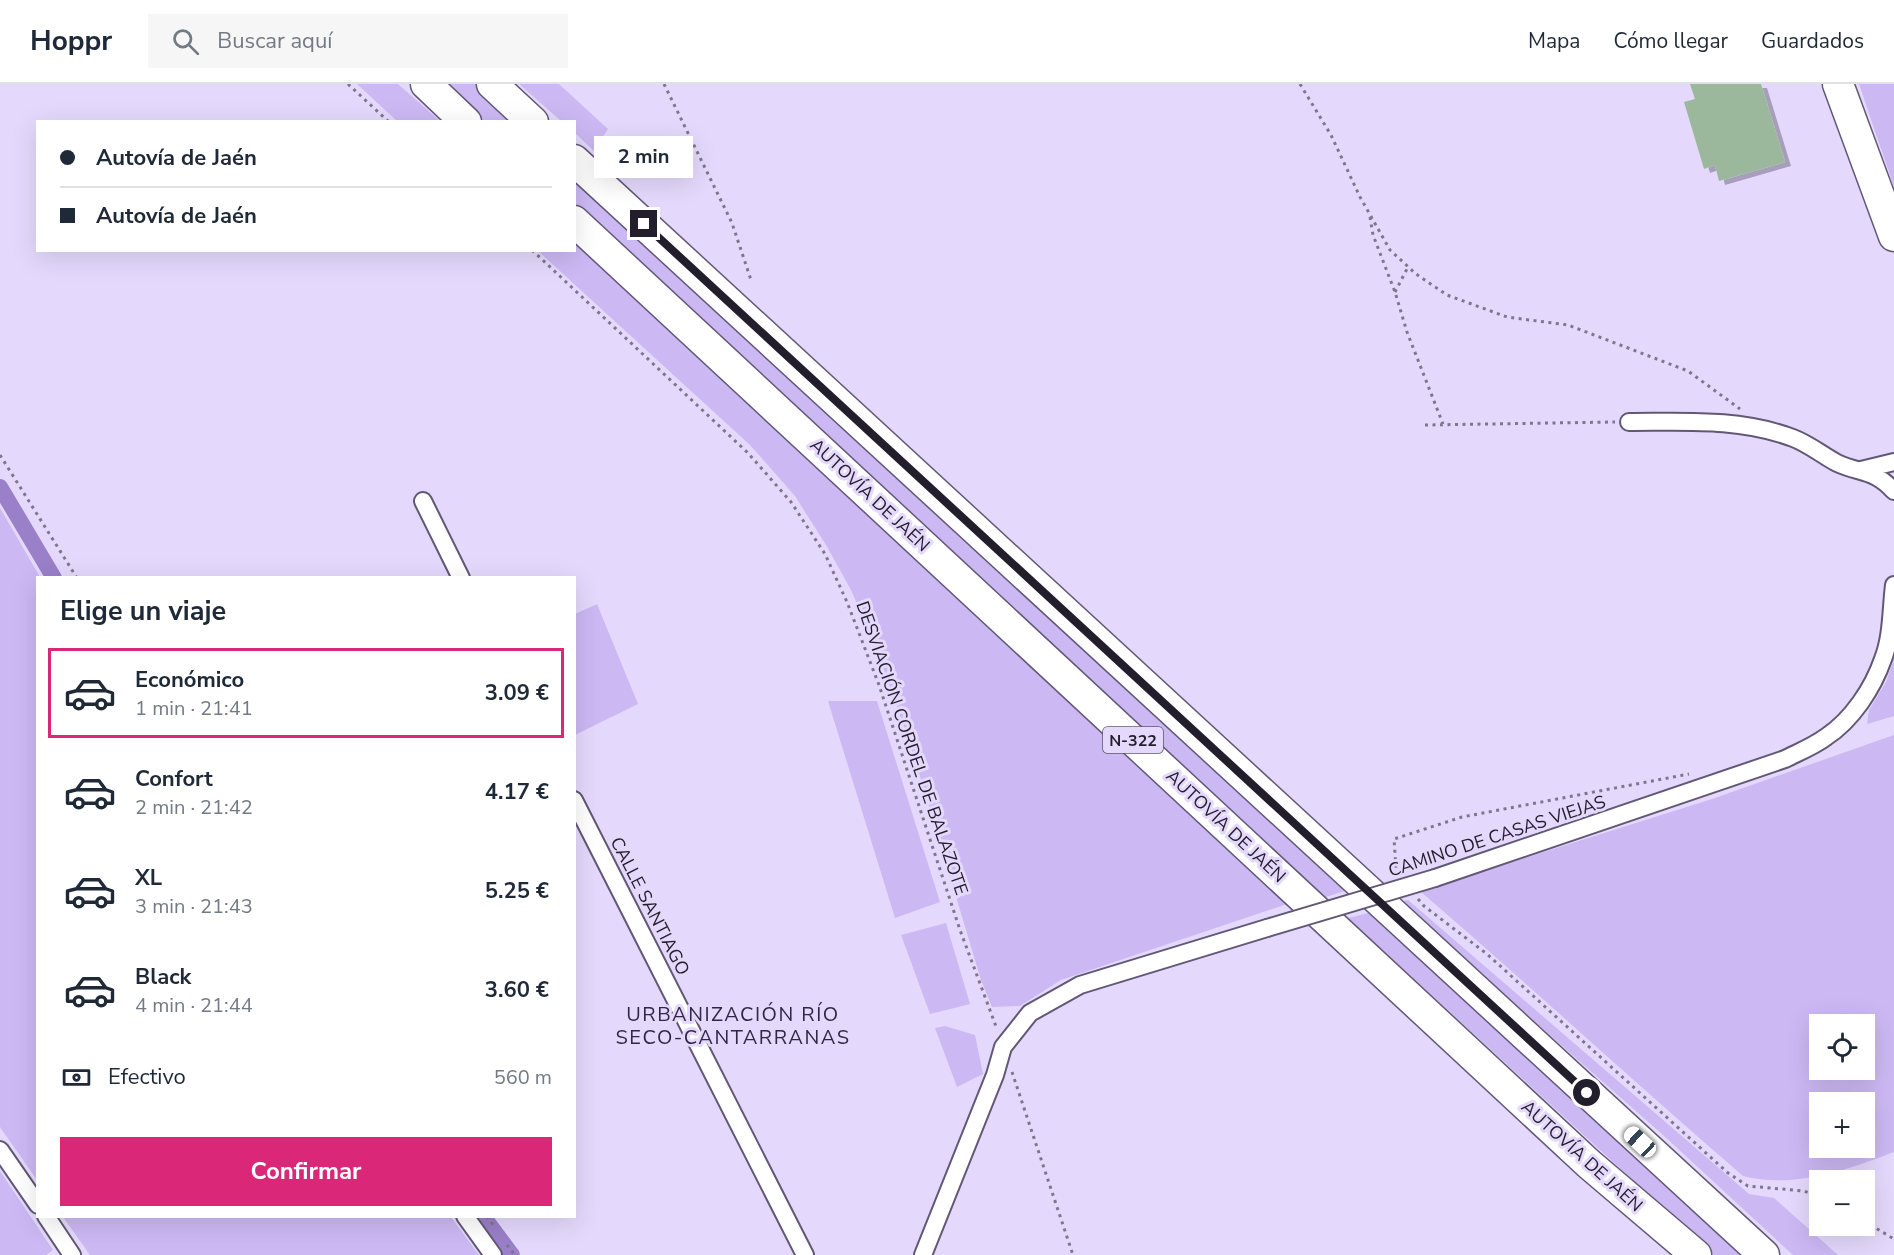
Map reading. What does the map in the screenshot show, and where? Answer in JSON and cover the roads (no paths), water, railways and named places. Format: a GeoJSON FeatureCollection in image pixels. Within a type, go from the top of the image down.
{"type":"FeatureCollection","features":[{"type":"Feature","properties":{"kind":"highway"},"geometry":{"type":"LineString","coordinates":[[426,84],[464,120]]}},
{"type":"Feature","properties":{"kind":"highway"},"geometry":{"type":"LineString","coordinates":[[492,84],[531,120]]}},
{"type":"Feature","properties":{"kind":"highway"},"geometry":{"type":"LineString","coordinates":[[1838,84],[1894,237]]}},
{"type":"Feature","properties":{"kind":"highway","name":"N-322"},"geometry":{"type":"LineString","coordinates":[[576,162],[1764,1255]]}},
{"type":"Feature","properties":{"kind":"highway","name":"AUTOVÍA DE JAÉN"},"geometry":{"type":"LineString","coordinates":[[576,223],[1588,1164],[1696,1255]]}},
{"type":"Feature","properties":{"kind":"highway"},"geometry":{"type":"LineString","coordinates":[[1588,1164],[1670,1245],[1677,1255]]}},
{"type":"Feature","properties":{"kind":"street"},"geometry":{"type":"LineString","coordinates":[[1629,422],[1727,422],[1765,429],[1795,438],[1838,463],[1874,474],[1894,491]]}},
{"type":"Feature","properties":{"kind":"street"},"geometry":{"type":"LineString","coordinates":[[1860,470],[1894,462]]}},
{"type":"Feature","properties":{"kind":"street"},"geometry":{"type":"LineString","coordinates":[[423,501],[460,576]]}},
{"type":"Feature","properties":{"kind":"street","name":"CAMINO DE CASAS VIEJAS"},"geometry":{"type":"LineString","coordinates":[[923,1255],[1004,1047],[1030,1013],[1080,986],[1435,879],[1785,759],[1827,737],[1848,718],[1869,689],[1884,658],[1890,628],[1894,585]]}},
{"type":"Feature","properties":{"kind":"street","name":"CALLE SANTIAGO"},"geometry":{"type":"LineString","coordinates":[[576,804],[805,1255]]}},
{"type":"Feature","properties":{"kind":"street"},"geometry":{"type":"LineString","coordinates":[[0,1150],[36,1202]]}},
{"type":"Feature","properties":{"kind":"street"},"geometry":{"type":"LineString","coordinates":[[47,1218],[72,1255]]}},
{"type":"Feature","properties":{"kind":"street"},"geometry":{"type":"LineString","coordinates":[[466,1218],[493,1255]]}},
{"type":"Feature","properties":{"kind":"waterway"},"geometry":{"type":"LineString","coordinates":[[0,487],[53,576]]}},
{"type":"Feature","properties":{"kind":"waterway"},"geometry":{"type":"LineString","coordinates":[[484,1218],[512,1255]]}},
{"type":"Feature","properties":{"kind":"district","name":"URBANIZACIÓN RÍO SECO-CANTARRANAS"},"geometry":{"type":"Point","coordinates":[733,1026]}}]}
